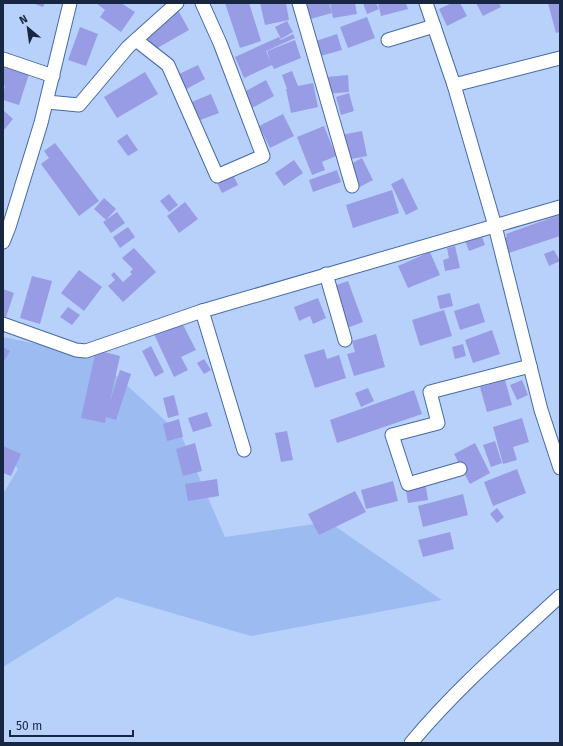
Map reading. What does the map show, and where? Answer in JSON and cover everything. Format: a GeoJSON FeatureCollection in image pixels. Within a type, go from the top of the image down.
{"type":"FeatureCollection","features":[{"type":"Feature","properties":{"kind":"street"},"geometry":{"type":"LineString","coordinates":[[3,242],[9,227],[46,102],[70,3]]}},
{"type":"Feature","properties":{"kind":"street"},"geometry":{"type":"LineString","coordinates":[[46,102],[79,105],[128,47],[177,3]]}},
{"type":"Feature","properties":{"kind":"street"},"geometry":{"type":"LineString","coordinates":[[136,40],[168,65],[217,176],[263,156],[220,43],[202,3]]}},
{"type":"Feature","properties":{"kind":"street"},"geometry":{"type":"LineString","coordinates":[[299,3],[352,186]]}},
{"type":"Feature","properties":{"kind":"street"},"geometry":{"type":"LineString","coordinates":[[426,3],[454,85],[495,226],[541,410],[560,468]]}},
{"type":"Feature","properties":{"kind":"street"},"geometry":{"type":"LineString","coordinates":[[388,40],[434,26]]}},
{"type":"Feature","properties":{"kind":"street"},"geometry":{"type":"LineString","coordinates":[[454,85],[560,58]]}},
{"type":"Feature","properties":{"kind":"street"},"geometry":{"type":"LineString","coordinates":[[3,60],[53,76]]}},
{"type":"Feature","properties":{"kind":"street"},"geometry":{"type":"LineString","coordinates":[[3,324],[76,350],[86,351],[202,311],[560,207]]}},
{"type":"Feature","properties":{"kind":"street"},"geometry":{"type":"LineString","coordinates":[[326,274],[345,340]]}},
{"type":"Feature","properties":{"kind":"street"},"geometry":{"type":"LineString","coordinates":[[202,311],[244,450]]}},
{"type":"Feature","properties":{"kind":"street"},"geometry":{"type":"LineString","coordinates":[[460,469],[408,484],[392,435],[438,423],[430,392],[530,366]]}},
{"type":"Feature","properties":{"kind":"street"},"geometry":{"type":"LineString","coordinates":[[411,743],[432,718],[473,676],[560,596]]}},
{"type":"Feature","properties":{"kind":"shaded area"},"geometry":{"type":"Polygon","coordinates":[[[3,337],[95,356],[181,435],[225,537],[329,522],[442,600],[251,636],[117,597],[3,667],[3,494],[18,469],[3,450],[3,337]]]}},
{"type":"Feature","properties":{"kind":"building"},"geometry":{"type":"Polygon","coordinates":[[[32,3],[45,3],[43,7],[32,3]]]}},
{"type":"Feature","properties":{"kind":"building"},"geometry":{"type":"Polygon","coordinates":[[[96,3],[121,3],[135,12],[121,32],[100,17],[105,10],[96,3]]]}},
{"type":"Feature","properties":{"kind":"building"},"geometry":{"type":"Polygon","coordinates":[[[225,3],[249,3],[261,41],[240,48],[225,3]]]}},
{"type":"Feature","properties":{"kind":"building"},"geometry":{"type":"Polygon","coordinates":[[[260,3],[286,3],[289,20],[265,25],[260,3]]]}},
{"type":"Feature","properties":{"kind":"building"},"geometry":{"type":"Polygon","coordinates":[[[302,3],[329,3],[332,13],[307,20],[302,3]]]}},
{"type":"Feature","properties":{"kind":"building"},"geometry":{"type":"Polygon","coordinates":[[[330,3],[355,3],[357,14],[333,18],[330,3]]]}},
{"type":"Feature","properties":{"kind":"building"},"geometry":{"type":"Polygon","coordinates":[[[363,3],[376,3],[379,9],[367,14],[363,3]]]}},
{"type":"Feature","properties":{"kind":"building"},"geometry":{"type":"Polygon","coordinates":[[[378,3],[406,3],[408,9],[381,16],[378,3]]]}},
{"type":"Feature","properties":{"kind":"building"},"geometry":{"type":"Polygon","coordinates":[[[452,3],[460,3],[467,16],[447,26],[439,9],[452,3]]]}},
{"type":"Feature","properties":{"kind":"building"},"geometry":{"type":"Polygon","coordinates":[[[476,3],[499,3],[501,7],[483,16],[476,3]]]}},
{"type":"Feature","properties":{"kind":"building"},"geometry":{"type":"Polygon","coordinates":[[[548,3],[560,3],[560,32],[556,33],[548,3]]]}},
{"type":"Feature","properties":{"kind":"building"},"geometry":{"type":"Polygon","coordinates":[[[178,10],[189,30],[154,50],[143,31],[178,10]]]}},
{"type":"Feature","properties":{"kind":"building"},"geometry":{"type":"Polygon","coordinates":[[[367,17],[375,38],[348,48],[340,27],[367,17]]]}},
{"type":"Feature","properties":{"kind":"building"},"geometry":{"type":"Polygon","coordinates":[[[287,21],[293,32],[281,39],[275,27],[287,21]]]}},
{"type":"Feature","properties":{"kind":"building"},"geometry":{"type":"Polygon","coordinates":[[[80,27],[98,34],[86,66],[68,60],[80,27]]]}},
{"type":"Feature","properties":{"kind":"building"},"geometry":{"type":"Polygon","coordinates":[[[293,34],[295,38],[266,51],[271,63],[267,51],[295,40],[301,58],[274,69],[272,65],[244,78],[235,57],[279,37],[281,40],[293,34]]]}},
{"type":"Feature","properties":{"kind":"building"},"geometry":{"type":"Polygon","coordinates":[[[337,34],[342,50],[317,57],[313,42],[337,34]]]}},
{"type":"Feature","properties":{"kind":"building"},"geometry":{"type":"Polygon","coordinates":[[[198,65],[205,79],[181,92],[173,77],[198,65]]]}},
{"type":"Feature","properties":{"kind":"building"},"geometry":{"type":"Polygon","coordinates":[[[3,66],[29,74],[19,105],[3,100],[5,86],[3,85],[3,66]]]}},
{"type":"Feature","properties":{"kind":"building"},"geometry":{"type":"Polygon","coordinates":[[[292,71],[298,86],[313,83],[318,107],[291,113],[287,89],[282,75],[292,71]]]}},
{"type":"Feature","properties":{"kind":"building"},"geometry":{"type":"Polygon","coordinates":[[[145,72],[158,94],[117,118],[104,97],[145,72]]]}},
{"type":"Feature","properties":{"kind":"building"},"geometry":{"type":"Polygon","coordinates":[[[348,75],[349,92],[327,94],[326,77],[348,75]]]}},
{"type":"Feature","properties":{"kind":"building"},"geometry":{"type":"Polygon","coordinates":[[[266,80],[274,96],[252,108],[244,92],[266,80]]]}},
{"type":"Feature","properties":{"kind":"building"},"geometry":{"type":"Polygon","coordinates":[[[349,93],[354,111],[341,115],[336,97],[349,93]]]}},
{"type":"Feature","properties":{"kind":"building"},"geometry":{"type":"Polygon","coordinates":[[[211,94],[219,113],[195,122],[187,104],[211,94]]]}},
{"type":"Feature","properties":{"kind":"building"},"geometry":{"type":"Polygon","coordinates":[[[3,110],[13,119],[3,131],[3,110]]]}},
{"type":"Feature","properties":{"kind":"building"},"geometry":{"type":"Polygon","coordinates":[[[283,114],[294,136],[270,148],[259,126],[283,114]]]}},
{"type":"Feature","properties":{"kind":"building"},"geometry":{"type":"Polygon","coordinates":[[[324,126],[336,156],[322,162],[325,170],[312,175],[297,137],[324,126]]]}},
{"type":"Feature","properties":{"kind":"building"},"geometry":{"type":"Polygon","coordinates":[[[362,131],[367,156],[341,161],[336,136],[362,131]]]}},
{"type":"Feature","properties":{"kind":"building"},"geometry":{"type":"Polygon","coordinates":[[[127,134],[138,150],[128,156],[117,141],[127,134]]]}},
{"type":"Feature","properties":{"kind":"building"},"geometry":{"type":"Polygon","coordinates":[[[55,143],[99,201],[79,216],[41,164],[49,158],[44,151],[55,143]]]}},
{"type":"Feature","properties":{"kind":"building"},"geometry":{"type":"Polygon","coordinates":[[[362,158],[373,180],[354,190],[343,168],[362,158]]]}},
{"type":"Feature","properties":{"kind":"building"},"geometry":{"type":"Polygon","coordinates":[[[294,160],[303,173],[284,186],[275,173],[294,160]]]}},
{"type":"Feature","properties":{"kind":"building"},"geometry":{"type":"Polygon","coordinates":[[[337,170],[341,182],[313,192],[309,180],[337,170]]]}},
{"type":"Feature","properties":{"kind":"building"},"geometry":{"type":"Polygon","coordinates":[[[231,171],[238,185],[222,193],[215,179],[231,171]]]}},
{"type":"Feature","properties":{"kind":"building"},"geometry":{"type":"Polygon","coordinates":[[[403,178],[418,209],[406,215],[391,184],[403,178]]]}},
{"type":"Feature","properties":{"kind":"building"},"geometry":{"type":"Polygon","coordinates":[[[392,190],[399,213],[353,228],[346,205],[392,190]]]}},
{"type":"Feature","properties":{"kind":"building"},"geometry":{"type":"Polygon","coordinates":[[[169,194],[178,205],[169,212],[160,201],[169,194]]]}},
{"type":"Feature","properties":{"kind":"building"},"geometry":{"type":"Polygon","coordinates":[[[104,198],[116,209],[106,220],[94,209],[104,198]]]}},
{"type":"Feature","properties":{"kind":"building"},"geometry":{"type":"Polygon","coordinates":[[[185,202],[198,219],[179,233],[167,216],[185,202]]]}},
{"type":"Feature","properties":{"kind":"building"},"geometry":{"type":"Polygon","coordinates":[[[117,212],[125,223],[111,233],[103,222],[117,212]]]}},
{"type":"Feature","properties":{"kind":"building"},"geometry":{"type":"Polygon","coordinates":[[[559,215],[560,236],[506,254],[501,239],[507,237],[506,234],[559,215]]]}},
{"type":"Feature","properties":{"kind":"building"},"geometry":{"type":"Polygon","coordinates":[[[128,227],[135,237],[120,248],[113,237],[128,227]]]}},
{"type":"Feature","properties":{"kind":"building"},"geometry":{"type":"Polygon","coordinates":[[[481,234],[485,245],[469,251],[465,241],[481,234]]]}},
{"type":"Feature","properties":{"kind":"building"},"geometry":{"type":"Polygon","coordinates":[[[455,246],[460,268],[445,271],[443,260],[449,258],[447,248],[455,246]]]}},
{"type":"Feature","properties":{"kind":"building"},"geometry":{"type":"Polygon","coordinates":[[[134,248],[156,272],[123,302],[108,286],[115,280],[111,275],[114,272],[123,282],[132,274],[130,272],[133,269],[122,258],[134,248]]]}},
{"type":"Feature","properties":{"kind":"building"},"geometry":{"type":"Polygon","coordinates":[[[554,250],[560,261],[549,266],[544,254],[554,250]]]}},
{"type":"Feature","properties":{"kind":"building"},"geometry":{"type":"Polygon","coordinates":[[[430,252],[440,275],[408,288],[398,266],[430,252]]]}},
{"type":"Feature","properties":{"kind":"building"},"geometry":{"type":"Polygon","coordinates":[[[79,270],[102,287],[84,311],[61,293],[79,270]]]}},
{"type":"Feature","properties":{"kind":"building"},"geometry":{"type":"Polygon","coordinates":[[[32,276],[52,281],[40,324],[20,318],[32,276]]]}},
{"type":"Feature","properties":{"kind":"building"},"geometry":{"type":"Polygon","coordinates":[[[348,281],[363,322],[347,328],[331,287],[348,281]]]}},
{"type":"Feature","properties":{"kind":"building"},"geometry":{"type":"Polygon","coordinates":[[[3,289],[14,293],[6,317],[3,316],[3,289]]]}},
{"type":"Feature","properties":{"kind":"building"},"geometry":{"type":"Polygon","coordinates":[[[450,293],[453,306],[440,309],[437,296],[450,293]]]}},
{"type":"Feature","properties":{"kind":"building"},"geometry":{"type":"Polygon","coordinates":[[[318,298],[326,318],[313,324],[310,316],[299,321],[294,307],[318,298]]]}},
{"type":"Feature","properties":{"kind":"building"},"geometry":{"type":"Polygon","coordinates":[[[479,303],[485,322],[460,330],[454,311],[479,303]]]}},
{"type":"Feature","properties":{"kind":"building"},"geometry":{"type":"Polygon","coordinates":[[[68,307],[80,315],[72,325],[60,317],[68,307]]]}},
{"type":"Feature","properties":{"kind":"building"},"geometry":{"type":"Polygon","coordinates":[[[444,310],[452,336],[420,346],[412,320],[444,310]]]}},
{"type":"Feature","properties":{"kind":"building"},"geometry":{"type":"Polygon","coordinates":[[[181,321],[196,350],[181,357],[188,370],[174,377],[154,334],[181,321]]]}},
{"type":"Feature","properties":{"kind":"building"},"geometry":{"type":"Polygon","coordinates":[[[492,330],[500,354],[473,363],[465,340],[492,330]]]}},
{"type":"Feature","properties":{"kind":"building"},"geometry":{"type":"Polygon","coordinates":[[[376,334],[385,367],[354,376],[347,354],[355,352],[352,341],[376,334]]]}},
{"type":"Feature","properties":{"kind":"building"},"geometry":{"type":"Polygon","coordinates":[[[463,344],[466,356],[455,359],[452,347],[463,344]]]}},
{"type":"Feature","properties":{"kind":"building"},"geometry":{"type":"Polygon","coordinates":[[[151,346],[164,372],[155,377],[142,351],[151,346]]]}},
{"type":"Feature","properties":{"kind":"building"},"geometry":{"type":"Polygon","coordinates":[[[3,347],[10,351],[3,363],[3,347]]]}},
{"type":"Feature","properties":{"kind":"building"},"geometry":{"type":"Polygon","coordinates":[[[324,349],[327,359],[339,355],[346,378],[315,388],[304,355],[324,349]]]}},
{"type":"Feature","properties":{"kind":"building"},"geometry":{"type":"Polygon","coordinates":[[[96,350],[120,356],[110,401],[120,370],[131,374],[116,420],[106,417],[105,423],[81,418],[96,350]]]}},
{"type":"Feature","properties":{"kind":"building"},"geometry":{"type":"Polygon","coordinates":[[[204,359],[211,370],[204,374],[197,363],[204,359]]]}},
{"type":"Feature","properties":{"kind":"building"},"geometry":{"type":"Polygon","coordinates":[[[505,380],[512,405],[487,412],[480,387],[505,380]]]}},
{"type":"Feature","properties":{"kind":"building"},"geometry":{"type":"Polygon","coordinates":[[[522,380],[528,395],[517,400],[510,385],[522,380]]]}},
{"type":"Feature","properties":{"kind":"building"},"geometry":{"type":"Polygon","coordinates":[[[368,388],[374,401],[361,407],[355,393],[368,388]]]}},
{"type":"Feature","properties":{"kind":"building"},"geometry":{"type":"Polygon","coordinates":[[[414,390],[422,414],[337,443],[330,420],[414,390]]]}},
{"type":"Feature","properties":{"kind":"building"},"geometry":{"type":"Polygon","coordinates":[[[174,395],[179,415],[168,418],[163,398],[174,395]]]}},
{"type":"Feature","properties":{"kind":"building"},"geometry":{"type":"Polygon","coordinates":[[[207,412],[212,426],[193,432],[188,418],[207,412]]]}},
{"type":"Feature","properties":{"kind":"building"},"geometry":{"type":"Polygon","coordinates":[[[522,418],[529,442],[513,447],[517,460],[503,464],[493,427],[522,418]]]}},
{"type":"Feature","properties":{"kind":"building"},"geometry":{"type":"Polygon","coordinates":[[[179,419],[183,437],[167,441],[163,424],[179,419]]]}},
{"type":"Feature","properties":{"kind":"building"},"geometry":{"type":"Polygon","coordinates":[[[287,431],[293,460],[281,462],[275,433],[287,431]]]}},
{"type":"Feature","properties":{"kind":"building"},"geometry":{"type":"Polygon","coordinates":[[[495,441],[502,463],[491,467],[483,445],[495,441]]]}},
{"type":"Feature","properties":{"kind":"building"},"geometry":{"type":"Polygon","coordinates":[[[195,443],[202,471],[183,476],[176,449],[195,443]]]}},
{"type":"Feature","properties":{"kind":"building"},"geometry":{"type":"Polygon","coordinates":[[[475,443],[490,473],[470,484],[454,454],[475,443]]]}},
{"type":"Feature","properties":{"kind":"building"},"geometry":{"type":"Polygon","coordinates":[[[3,446],[21,454],[11,476],[3,473],[3,446]]]}},
{"type":"Feature","properties":{"kind":"building"},"geometry":{"type":"Polygon","coordinates":[[[517,469],[526,493],[493,506],[484,482],[517,469]]]}},
{"type":"Feature","properties":{"kind":"building"},"geometry":{"type":"Polygon","coordinates":[[[217,479],[219,496],[188,501],[185,484],[217,479]]]}},
{"type":"Feature","properties":{"kind":"building"},"geometry":{"type":"Polygon","coordinates":[[[393,481],[398,501],[366,509],[361,490],[393,481]]]}},
{"type":"Feature","properties":{"kind":"building"},"geometry":{"type":"Polygon","coordinates":[[[425,481],[428,500],[408,503],[405,484],[425,481]]]}},
{"type":"Feature","properties":{"kind":"building"},"geometry":{"type":"Polygon","coordinates":[[[355,491],[366,512],[319,535],[308,514],[355,491]]]}},
{"type":"Feature","properties":{"kind":"building"},"geometry":{"type":"Polygon","coordinates":[[[463,494],[468,515],[423,527],[418,506],[463,494]]]}},
{"type":"Feature","properties":{"kind":"building"},"geometry":{"type":"Polygon","coordinates":[[[497,508],[504,517],[497,523],[490,514],[497,508]]]}},
{"type":"Feature","properties":{"kind":"building"},"geometry":{"type":"Polygon","coordinates":[[[450,532],[454,549],[423,557],[418,540],[450,532]]]}}]}
